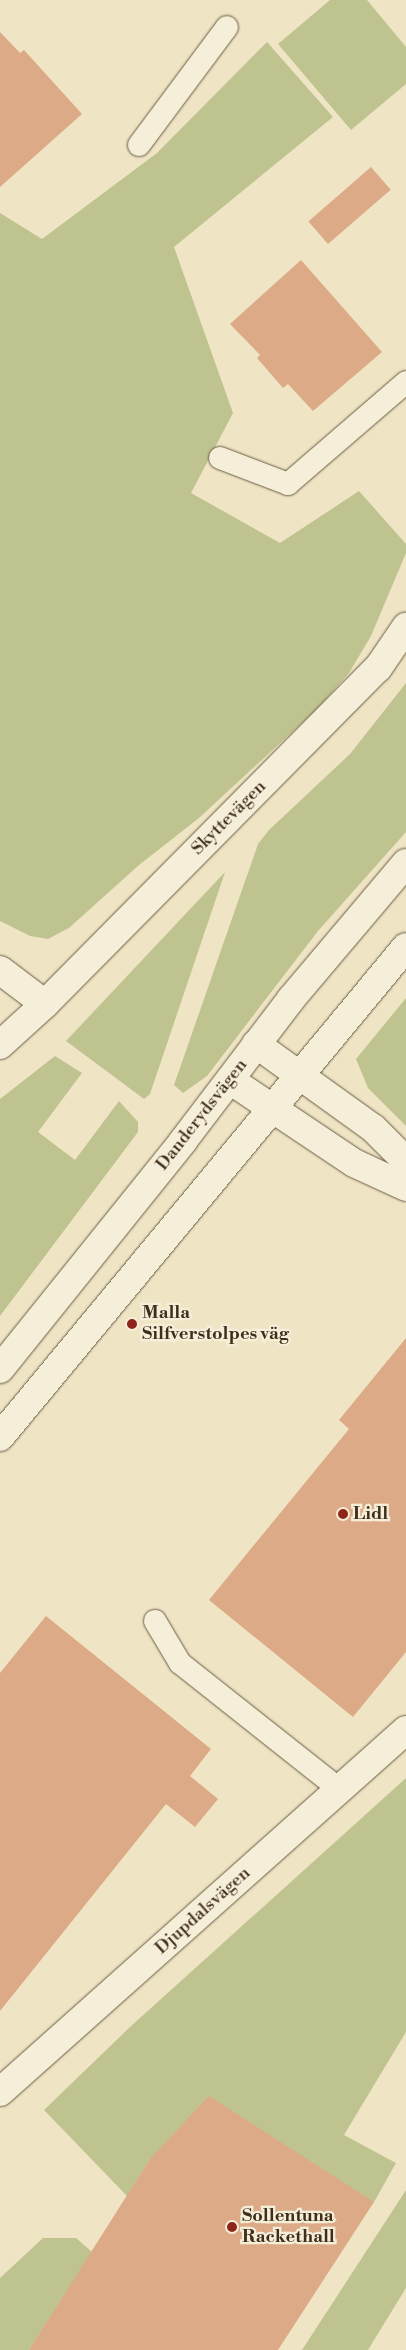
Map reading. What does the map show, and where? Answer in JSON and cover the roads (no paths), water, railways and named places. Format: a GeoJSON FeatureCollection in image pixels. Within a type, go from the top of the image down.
{"type":"FeatureCollection","features":[{"type":"Feature","properties":{"kind":"street","name":"Skyttevägen"},"geometry":{"type":"LineString","coordinates":[[0,1045],[45,1004],[378,668],[406,626]]}},
{"type":"Feature","properties":{"kind":"street","name":"Danderydsvägen"},"geometry":{"type":"LineString","coordinates":[[0,1369],[230,1080],[256,1044],[406,863]]}},
{"type":"Feature","properties":{"kind":"street"},"geometry":{"type":"LineString","coordinates":[[0,1437],[406,947]]}},
{"type":"Feature","properties":{"kind":"street"},"geometry":{"type":"LineString","coordinates":[[0,970],[45,1004]]}},
{"type":"Feature","properties":{"kind":"street"},"geometry":{"type":"LineString","coordinates":[[256,1044],[373,1128],[406,1161]]}},
{"type":"Feature","properties":{"kind":"street"},"geometry":{"type":"LineString","coordinates":[[230,1080],[272,1110],[354,1162],[406,1187]]}},
{"type":"Feature","properties":{"kind":"street","name":"Djupdalsvägen"},"geometry":{"type":"LineString","coordinates":[[0,2092],[406,1730]]}},
{"type":"Feature","properties":{"kind":"lane"},"geometry":{"type":"LineString","coordinates":[[139,145],[227,27]]}},
{"type":"Feature","properties":{"kind":"lane"},"geometry":{"type":"LineString","coordinates":[[220,458],[288,484],[406,382]]}},
{"type":"Feature","properties":{"kind":"lane"},"geometry":{"type":"LineString","coordinates":[[154,1621],[180,1664],[340,1790]]}},
{"type":"Feature","properties":{"kind":"place","name":"Malla Silfverstolpes väg"},"geometry":{"type":"Point","coordinates":[132,1324]}},
{"type":"Feature","properties":{"kind":"place","name":"Lidl"},"geometry":{"type":"Point","coordinates":[343,1514]}},
{"type":"Feature","properties":{"kind":"place","name":"Sollentuna Rackethall"},"geometry":{"type":"Point","coordinates":[232,2227]}}]}
